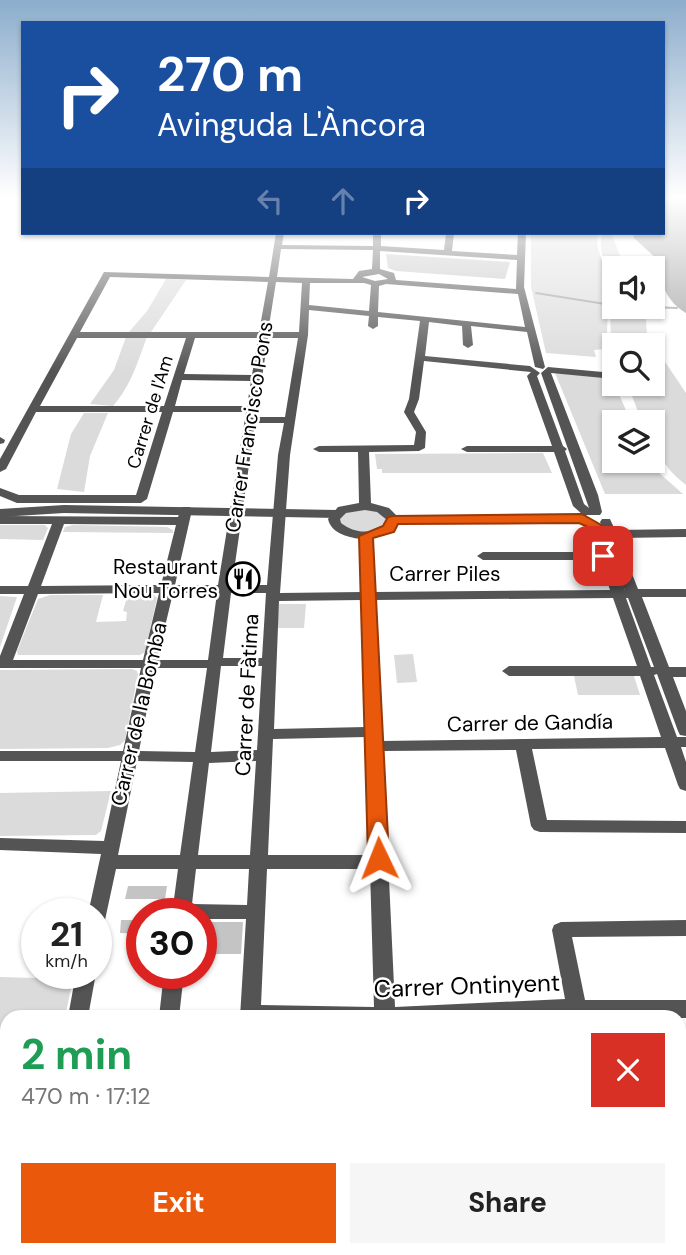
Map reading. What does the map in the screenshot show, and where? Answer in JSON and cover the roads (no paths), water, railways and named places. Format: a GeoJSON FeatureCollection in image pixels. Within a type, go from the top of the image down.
{"type":"FeatureCollection","features":[{"type":"Feature","properties":{"kind":"street","name":"Carrer Francisco Pons"},"geometry":{"type":"LineString","coordinates":[[183,898],[235,511],[276,256]]}},
{"type":"Feature","properties":{"kind":"street"},"geometry":{"type":"LineString","coordinates":[[376,256],[376,271]]}},
{"type":"Feature","properties":{"kind":"street"},"geometry":{"type":"LineString","coordinates":[[485,256],[521,258],[520,287],[540,370],[592,495],[603,556],[645,670],[678,742],[686,785]]}},
{"type":"Feature","properties":{"kind":"street"},"geometry":{"type":"LineString","coordinates":[[273,274],[306,280],[361,277],[376,271]]}},
{"type":"Feature","properties":{"kind":"street"},"geometry":{"type":"LineString","coordinates":[[376,271],[388,278],[520,287]]}},
{"type":"Feature","properties":{"kind":"street"},"geometry":{"type":"LineString","coordinates":[[0,469],[107,274],[361,277],[375,284]]}},
{"type":"Feature","properties":{"kind":"street"},"geometry":{"type":"LineString","coordinates":[[375,284],[388,278]]}},
{"type":"Feature","properties":{"kind":"street","name":"Carrer de Fàtima"},"geometry":{"type":"LineString","coordinates":[[250,1010],[273,593],[289,420],[306,307],[306,280]]}},
{"type":"Feature","properties":{"kind":"street"},"geometry":{"type":"LineString","coordinates":[[373,327],[375,284]]}},
{"type":"Feature","properties":{"kind":"street"},"geometry":{"type":"LineString","coordinates":[[306,307],[532,330]]}},
{"type":"Feature","properties":{"kind":"street"},"geometry":{"type":"LineString","coordinates":[[319,449],[419,448],[421,432],[409,412],[414,399],[425,320]]}},
{"type":"Feature","properties":{"kind":"street"},"geometry":{"type":"LineString","coordinates":[[466,324],[468,345]]}},
{"type":"Feature","properties":{"kind":"street"},"geometry":{"type":"LineString","coordinates":[[74,335],[303,335]]}},
{"type":"Feature","properties":{"kind":"street","name":"Carrer de l'Am"},"geometry":{"type":"LineString","coordinates":[[0,492],[17,499],[141,499],[191,335]]}},
{"type":"Feature","properties":{"kind":"street"},"geometry":{"type":"LineString","coordinates":[[420,358],[602,375]]}},
{"type":"Feature","properties":{"kind":"street"},"geometry":{"type":"LineString","coordinates":[[540,370],[532,376],[561,449],[579,506],[596,521],[635,594],[686,731]]}},
{"type":"Feature","properties":{"kind":"street"},"geometry":{"type":"LineString","coordinates":[[179,377],[258,378]]}},
{"type":"Feature","properties":{"kind":"street"},"geometry":{"type":"LineString","coordinates":[[34,409],[169,409],[289,420]]}},
{"type":"Feature","properties":{"kind":"street"},"geometry":{"type":"LineString","coordinates":[[0,456],[18,439]]}},
{"type":"Feature","properties":{"kind":"street"},"geometry":{"type":"LineString","coordinates":[[363,449],[365,506]]}},
{"type":"Feature","properties":{"kind":"street"},"geometry":{"type":"LineString","coordinates":[[467,449],[561,449]]}},
{"type":"Feature","properties":{"kind":"street"},"geometry":{"type":"LineString","coordinates":[[0,505],[185,516]]}},
{"type":"Feature","properties":{"kind":"street"},"geometry":{"type":"LineString","coordinates":[[0,520],[185,516],[235,511],[337,514],[348,508],[365,506],[387,512],[393,520]]}},
{"type":"Feature","properties":{"kind":"street"},"geometry":{"type":"LineString","coordinates":[[0,513],[41,509]]}},
{"type":"Feature","properties":{"kind":"street"},"geometry":{"type":"LineString","coordinates":[[337,514],[335,524],[340,529],[366,536],[389,529],[393,520]]}},
{"type":"Feature","properties":{"kind":"street","name":"Carrer de la Bomba"},"geometry":{"type":"LineString","coordinates":[[100,898],[149,664],[185,516]]}},
{"type":"Feature","properties":{"kind":"street"},"geometry":{"type":"LineString","coordinates":[[60,519],[2,664],[269,662]]}},
{"type":"Feature","properties":{"kind":"street"},"geometry":{"type":"LineString","coordinates":[[393,520],[596,521],[686,533]]}},
{"type":"Feature","properties":{"kind":"street"},"geometry":{"type":"LineString","coordinates":[[366,536],[385,1010]]}},
{"type":"Feature","properties":{"kind":"street"},"geometry":{"type":"LineString","coordinates":[[483,556],[603,556]]}},
{"type":"Feature","properties":{"kind":"street","name":"Carrer Piles"},"geometry":{"type":"LineString","coordinates":[[0,590],[225,589],[369,596],[686,593]]}},
{"type":"Feature","properties":{"kind":"street"},"geometry":{"type":"LineString","coordinates":[[509,671],[686,671]]}},
{"type":"Feature","properties":{"kind":"street","name":"Carrer de Gandía"},"geometry":{"type":"LineString","coordinates":[[266,734],[523,744],[678,742]]}},
{"type":"Feature","properties":{"kind":"street"},"geometry":{"type":"LineString","coordinates":[[523,744],[540,826],[686,827]]}},
{"type":"Feature","properties":{"kind":"street"},"geometry":{"type":"LineString","coordinates":[[0,756],[200,759],[216,755],[265,755]]}},
{"type":"Feature","properties":{"kind":"street"},"geometry":{"type":"LineString","coordinates":[[0,844],[187,863],[379,862]]}},
{"type":"Feature","properties":{"kind":"street"},"geometry":{"type":"LineString","coordinates":[[217,912],[255,912]]}},
{"type":"Feature","properties":{"kind":"street"},"geometry":{"type":"LineString","coordinates":[[577,1009],[561,930],[686,928]]}},
{"type":"Feature","properties":{"kind":"street"},"geometry":{"type":"LineString","coordinates":[[79,1010],[83,989]]}},
{"type":"Feature","properties":{"kind":"street"},"geometry":{"type":"LineString","coordinates":[[170,1010],[172,989]]}},
{"type":"Feature","properties":{"kind":"street","name":"Carrer Ontinyent"},"geometry":{"type":"LineString","coordinates":[[550,1010],[686,1009]]}},
{"type":"Feature","properties":{"kind":"waterway"},"geometry":{"type":"LineString","coordinates":[[536,293],[602,304]]}},
{"type":"Feature","properties":{"kind":"waterway"},"geometry":{"type":"LineString","coordinates":[[665,308],[677,308]]}},
{"type":"Feature","properties":{"kind":"place","name":"Restaurant Nou Torres"},"geometry":{"type":"Point","coordinates":[243,579]}}]}
